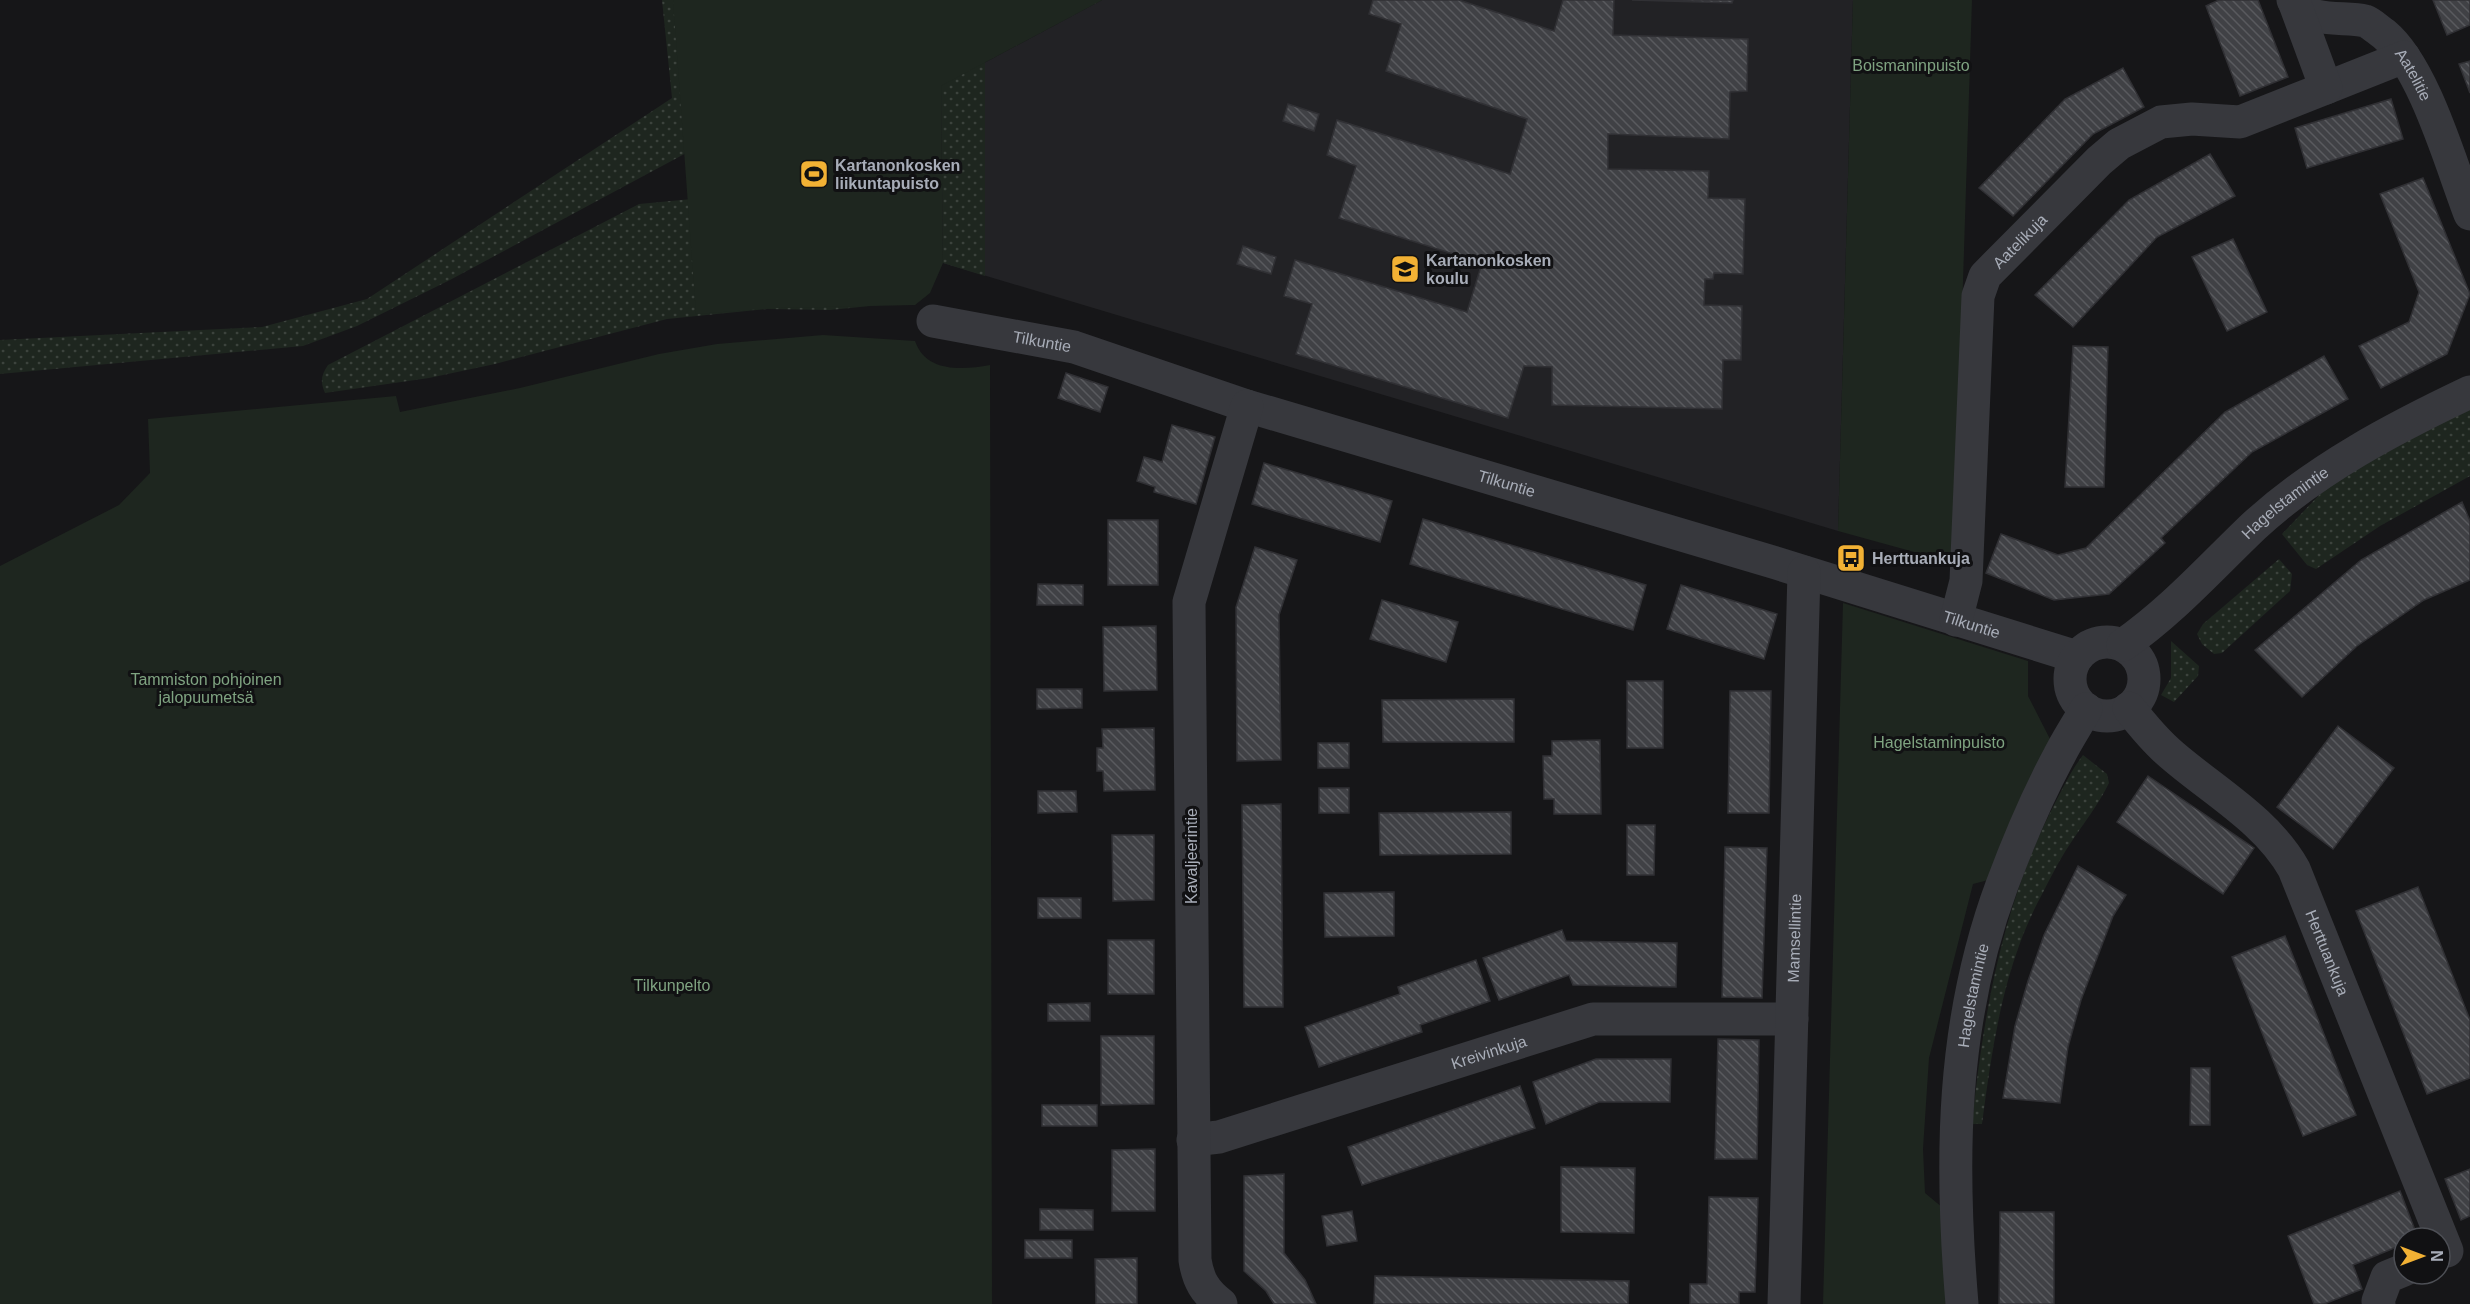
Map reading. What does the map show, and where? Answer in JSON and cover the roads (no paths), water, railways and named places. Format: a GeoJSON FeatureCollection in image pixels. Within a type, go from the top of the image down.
{"type":"FeatureCollection","features":[{"type":"Feature","properties":{"kind":"street","name":"Aatelitie"},"geometry":{"type":"LineString","coordinates":[[2294,2],[2321,17],[2367,21],[2386,35],[2404,57],[2422,92],[2470,214]]}},
{"type":"Feature","properties":{"kind":"street"},"geometry":{"type":"LineString","coordinates":[[2294,2],[2326,88]]}},
{"type":"Feature","properties":{"kind":"street","name":"Aatelikuja"},"geometry":{"type":"LineString","coordinates":[[1956,620],[1966,581],[1978,296],[1985,276],[2098,161],[2119,144],[2161,122],[2192,119],[2240,122],[2404,57]]}},
{"type":"Feature","properties":{"kind":"street","name":"Tilkuntie"},"geometry":{"type":"LineString","coordinates":[[933,321],[1074,347],[1247,406],[1804,572],[2077,657]]}},
{"type":"Feature","properties":{"kind":"street","name":"Hagelstamintie"},"geometry":{"type":"LineString","coordinates":[[2123,645],[2157,622],[2255,526],[2300,489],[2400,425],[2470,392]]}},
{"type":"Feature","properties":{"kind":"street","name":"Kavaljeerintie"},"geometry":{"type":"LineString","coordinates":[[1221,1304],[1206,1292],[1197,1277],[1195,1260],[1190,602],[1247,406]]}},
{"type":"Feature","properties":{"kind":"street","name":"Mamsellintie"},"geometry":{"type":"LineString","coordinates":[[1784,1304],[1804,572]]}},
{"type":"Feature","properties":{"kind":"street"},"geometry":{"type":"LineString","coordinates":[[2103,642],[2123,645],[2134,653],[2140,663],[2144,675],[2142,688],[2129,708],[2107,716],[2086,709],[2077,701],[2070,679],[2077,657],[2093,644],[2103,642]]}},
{"type":"Feature","properties":{"kind":"street","name":"Herttuankuja"},"geometry":{"type":"LineString","coordinates":[[2129,708],[2150,736],[2263,829],[2281,847],[2298,880],[2442,1226]]}},
{"type":"Feature","properties":{"kind":"street","name":"Hagelstamintie"},"geometry":{"type":"LineString","coordinates":[[1962,1304],[1954,1153],[1959,1077],[1981,950],[2001,886],[2046,783],[2086,709]]}},
{"type":"Feature","properties":{"kind":"street","name":"Kreivinkuja"},"geometry":{"type":"LineString","coordinates":[[1193,1140],[1219,1137],[1593,1019],[1792,1019]]}},
{"type":"Feature","properties":{"kind":"street"},"geometry":{"type":"LineString","coordinates":[[2379,1304],[2378,1300],[2387,1277],[2392,1275]]}},
{"type":"Feature","properties":{"kind":"place","name":"Kartanonkosken liikuntapuisto"},"geometry":{"type":"Point","coordinates":[814,174]}},
{"type":"Feature","properties":{"kind":"place","name":"Kartanonkosken koulu"},"geometry":{"type":"Point","coordinates":[1405,269]}},
{"type":"Feature","properties":{"kind":"place","name":"Herttuankuja"},"geometry":{"type":"Point","coordinates":[1851,558]}},
{"type":"Feature","properties":{"kind":"park label","name":"Boismaninpuisto"},"geometry":{"type":"Point","coordinates":[1911,65]}},
{"type":"Feature","properties":{"kind":"park label","name":"Tammiston pohjoinen jalopuumetsä"},"geometry":{"type":"Point","coordinates":[206,688]}},
{"type":"Feature","properties":{"kind":"park label","name":"Hagelstaminpuisto"},"geometry":{"type":"Point","coordinates":[1939,742]}},
{"type":"Feature","properties":{"kind":"park label","name":"Tilkunpelto"},"geometry":{"type":"Point","coordinates":[672,985]}}]}
